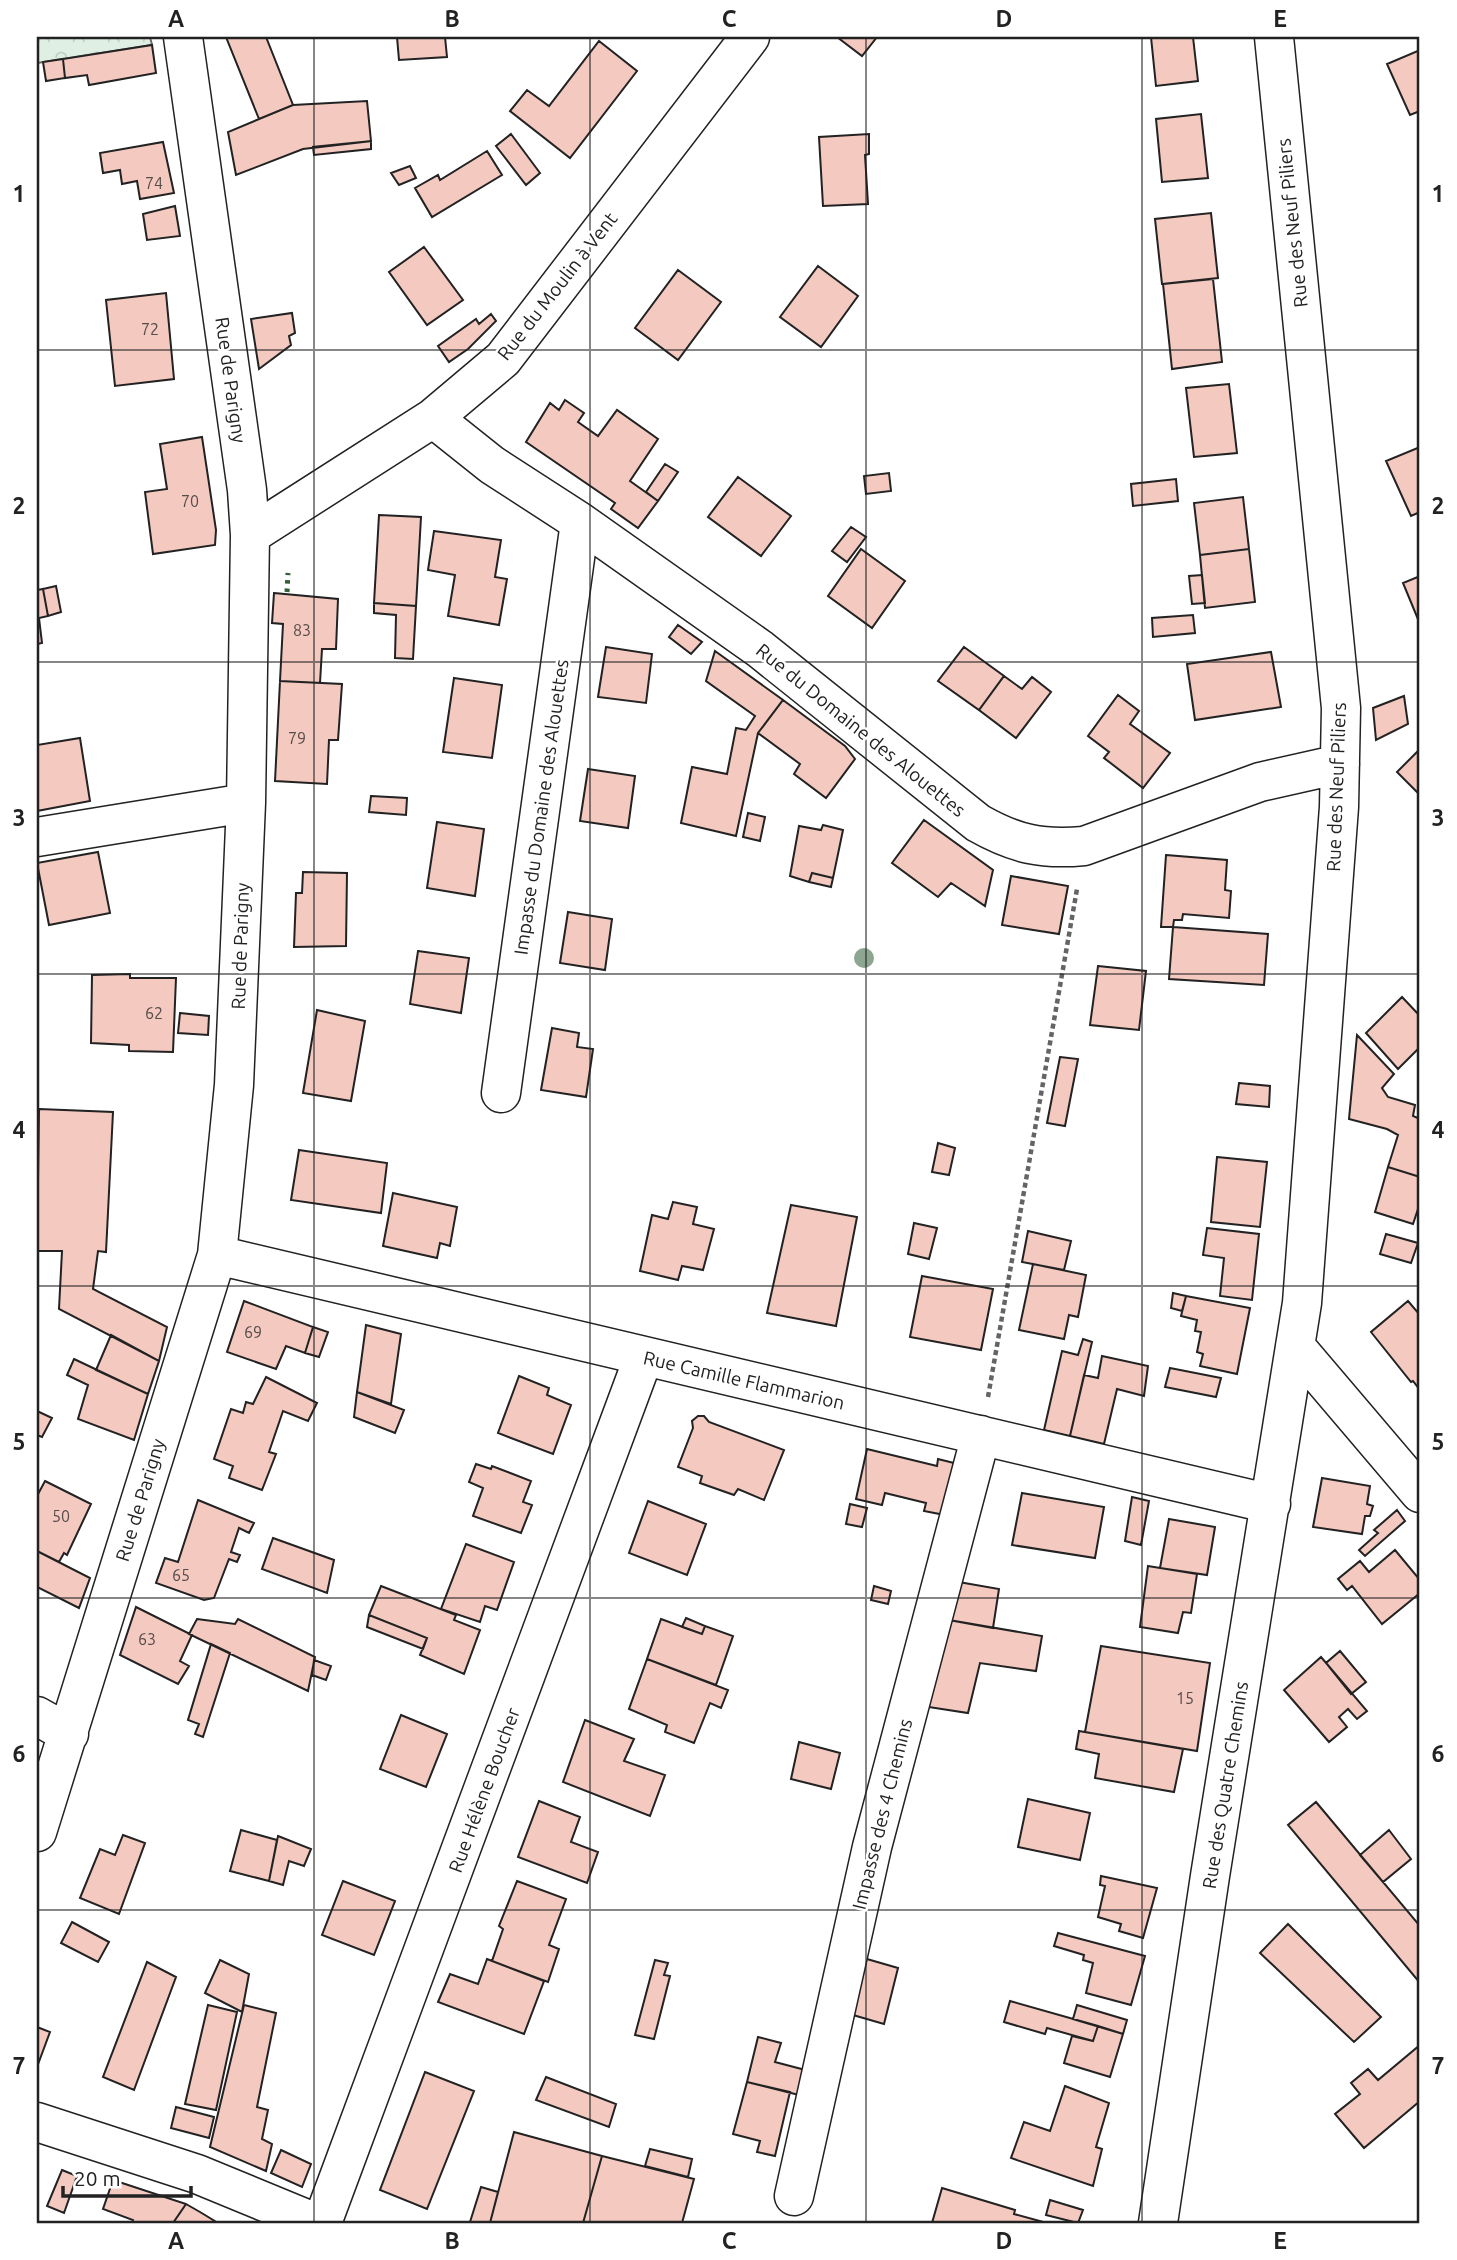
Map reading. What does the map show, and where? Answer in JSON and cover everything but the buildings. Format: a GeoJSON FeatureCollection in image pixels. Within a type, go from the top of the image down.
{"type":"FeatureCollection","features":[{"type":"Feature","properties":{"kind":"street","name":"Rue de Parigny"},"geometry":{"type":"LineString","coordinates":[[37,1832],[53,1725],[217,1255],[234,1085],[246,803],[250,535],[247,490],[183,37]]}},
{"type":"Feature","properties":{"kind":"street","name":"Rue du Moulin à Vent"},"geometry":{"type":"LineString","coordinates":[[250,535],[433,418],[503,359],[750,37]]}},
{"type":"Feature","properties":{"kind":"street","name":"Rue des Neuf Piliers"},"geometry":{"type":"LineString","coordinates":[[1274,37],[1340,708],[1339,807],[1302,1303],[1295,1346]]}},
{"type":"Feature","properties":{"kind":"street","name":"Rue du Domaine des Alouettes"},"geometry":{"type":"LineString","coordinates":[[433,418],[492,465],[580,522],[760,649],[978,823],[1000,836],[1030,846],[1084,846],[1260,782],[1340,764]]}},
{"type":"Feature","properties":{"kind":"street","name":"Impasse du Domaine des Alouettes"},"geometry":{"type":"LineString","coordinates":[[501,1093],[580,522]]}},
{"type":"Feature","properties":{"kind":"street"},"geometry":{"type":"LineString","coordinates":[[37,837],[246,803]]}},
{"type":"Feature","properties":{"kind":"street","name":"Rue Camille Flammarion"},"geometry":{"type":"LineString","coordinates":[[217,1255],[1270,1504]]}},
{"type":"Feature","properties":{"kind":"street"},"geometry":{"type":"LineString","coordinates":[[1295,1346],[1420,1493]]}},
{"type":"Feature","properties":{"kind":"street","name":"Rue des Quatre Chemins"},"geometry":{"type":"LineString","coordinates":[[1158,2223],[1208,1889],[1295,1346]]}},
{"type":"Feature","properties":{"kind":"street","name":"Rue Hélène Boucher"},"geometry":{"type":"LineString","coordinates":[[322,2223],[644,1356]]}},
{"type":"Feature","properties":{"kind":"street","name":"Impasse des 4 Chemins"},"geometry":{"type":"LineString","coordinates":[[794,2196],[872,1847],[981,1435]]}},
{"type":"Feature","properties":{"kind":"street"},"geometry":{"type":"LineString","coordinates":[[37,2122],[197,2174],[316,2223]]}},
{"type":"Feature","properties":{"kind":"path"},"geometry":{"type":"LineString","coordinates":[[981,1435],[1084,846]]}},
{"type":"Feature","properties":{"kind":"green space"},"geometry":{"type":"Polygon","coordinates":[[[37,37],[150,37],[152,45],[37,63],[37,37]]]}},
{"type":"Feature","properties":{"kind":"hedge"},"geometry":{"type":"LineString","coordinates":[[287,592],[288,573]]}}]}
